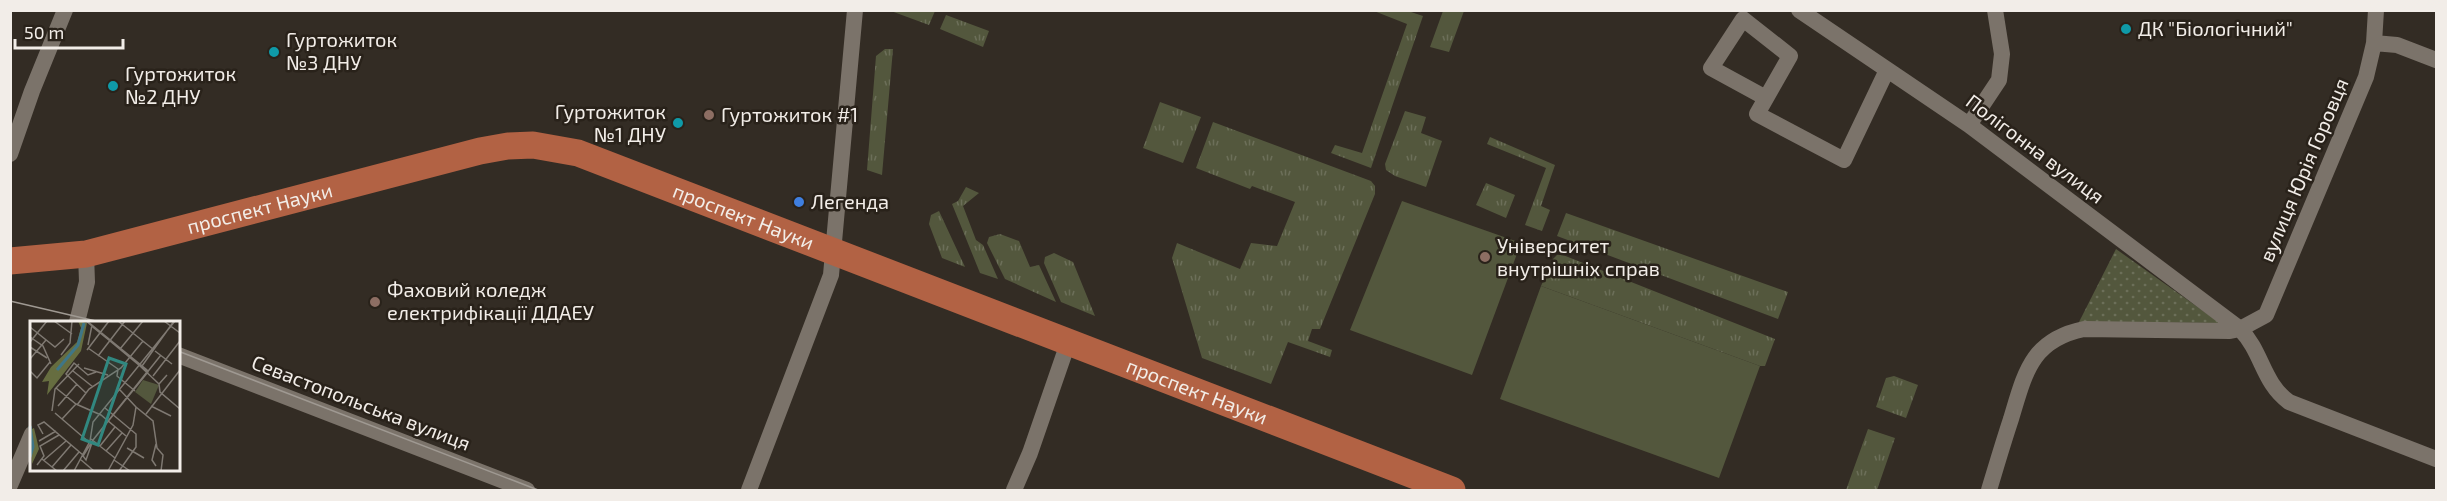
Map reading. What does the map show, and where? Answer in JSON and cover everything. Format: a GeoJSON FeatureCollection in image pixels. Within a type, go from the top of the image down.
{"type":"FeatureCollection","features":[{"type":"Feature","properties":{"kind":"main road","name":"проспект Науки"},"geometry":{"type":"LineString","coordinates":[[10,261],[86,254],[480,151],[521,145],[553,147],[578,153],[1452,490]]}},
{"type":"Feature","properties":{"kind":"street"},"geometry":{"type":"LineString","coordinates":[[10,154],[32,91],[65,10]]}},
{"type":"Feature","properties":{"kind":"street"},"geometry":{"type":"LineString","coordinates":[[749,490],[825,294],[833,253],[855,10]]}},
{"type":"Feature","properties":{"kind":"street","name":"Полігонна вулиця"},"geometry":{"type":"LineString","coordinates":[[1799,10],[1969,125],[2240,329],[2252,341],[2276,392],[2289,402],[2436,459]]}},
{"type":"Feature","properties":{"kind":"street"},"geometry":{"type":"LineString","coordinates":[[1969,125],[1999,80],[2002,54],[1995,10]]}},
{"type":"Feature","properties":{"kind":"street","name":"вулиця Юрія Горовця"},"geometry":{"type":"LineString","coordinates":[[2240,329],[2266,315],[2366,77],[2374,43],[2376,10]]}},
{"type":"Feature","properties":{"kind":"street"},"geometry":{"type":"LineString","coordinates":[[1767,98],[1711,68],[1743,20],[1790,56],[1767,98],[1757,114],[1844,160],[1887,70]]}},
{"type":"Feature","properties":{"kind":"street"},"geometry":{"type":"LineString","coordinates":[[2374,43],[2397,45],[2436,60]]}},
{"type":"Feature","properties":{"kind":"street"},"geometry":{"type":"LineString","coordinates":[[80,321],[87,282],[86,254]]}},
{"type":"Feature","properties":{"kind":"street"},"geometry":{"type":"LineString","coordinates":[[1989,490],[2027,368],[2040,350],[2063,333],[2084,329],[2211,333],[2240,329]]}},
{"type":"Feature","properties":{"kind":"street"},"geometry":{"type":"LineString","coordinates":[[1014,490],[1030,453],[1068,343]]}},
{"type":"Feature","properties":{"kind":"street","name":"Севастопольська вулиця"},"geometry":{"type":"LineString","coordinates":[[180,356],[527,490]]}},
{"type":"Feature","properties":{"kind":"street"},"geometry":{"type":"LineString","coordinates":[[10,485],[30,439]]}},
{"type":"Feature","properties":{"kind":"green space"},"geometry":{"type":"Polygon","coordinates":[[[935,10],[929,25],[891,11],[935,10]]]}},
{"type":"Feature","properties":{"kind":"green space"},"geometry":{"type":"Polygon","coordinates":[[[1374,11],[1408,11],[1423,16],[1371,168],[1331,153],[1335,145],[1362,153],[1407,24],[1374,11]]]}},
{"type":"Feature","properties":{"kind":"green space"},"geometry":{"type":"Polygon","coordinates":[[[1443,11],[1464,11],[1449,52],[1430,47],[1443,11]]]}},
{"type":"Feature","properties":{"kind":"green space"},"geometry":{"type":"Polygon","coordinates":[[[946,15],[989,31],[983,47],[940,29],[946,15]]]}},
{"type":"Feature","properties":{"kind":"green space"},"geometry":{"type":"Polygon","coordinates":[[[885,49],[893,49],[882,175],[867,170],[876,56],[885,49]]]}},
{"type":"Feature","properties":{"kind":"green space"},"geometry":{"type":"Polygon","coordinates":[[[1160,102],[1201,117],[1183,163],[1143,148],[1160,102]]]}},
{"type":"Feature","properties":{"kind":"green space"},"geometry":{"type":"Polygon","coordinates":[[[1405,111],[1426,117],[1421,133],[1442,141],[1426,187],[1395,176],[1386,170],[1385,164],[1405,111]]]}},
{"type":"Feature","properties":{"kind":"green space"},"geometry":{"type":"Polygon","coordinates":[[[1213,122],[1371,181],[1375,186],[1375,194],[1320,329],[1312,329],[1308,341],[1332,350],[1330,357],[1288,342],[1271,384],[1202,358],[1172,258],[1177,243],[1240,269],[1251,243],[1277,246],[1295,202],[1252,186],[1250,189],[1196,168],[1213,122]]]}},
{"type":"Feature","properties":{"kind":"green space"},"geometry":{"type":"Polygon","coordinates":[[[1490,137],[1555,165],[1541,206],[1550,210],[1542,231],[1525,225],[1546,168],[1487,144],[1490,137]]]}},
{"type":"Feature","properties":{"kind":"green space"},"geometry":{"type":"Polygon","coordinates":[[[1486,183],[1515,195],[1506,218],[1476,205],[1486,183]]]}},
{"type":"Feature","properties":{"kind":"green space"},"geometry":{"type":"Polygon","coordinates":[[[966,187],[979,193],[963,206],[976,240],[983,245],[998,279],[980,273],[952,204],[958,201],[966,187]]]}},
{"type":"Feature","properties":{"kind":"green space"},"geometry":{"type":"Polygon","coordinates":[[[1402,201],[1521,243],[1472,375],[1350,330],[1402,201]]]}},
{"type":"Feature","properties":{"kind":"green space"},"geometry":{"type":"Polygon","coordinates":[[[939,211],[965,267],[942,258],[929,224],[931,215],[939,211]]]}},
{"type":"Feature","properties":{"kind":"green space"},"geometry":{"type":"Polygon","coordinates":[[[1566,213],[1788,292],[1778,319],[1557,236],[1566,213]]]}},
{"type":"Feature","properties":{"kind":"green space"},"geometry":{"type":"Polygon","coordinates":[[[1000,234],[1019,241],[1030,267],[1039,265],[1056,302],[1005,279],[987,243],[989,237],[1000,234]]]}},
{"type":"Feature","properties":{"kind":"green space"},"geometry":{"type":"Polygon","coordinates":[[[2116,249],[2220,323],[2079,322],[2116,249]]]}},
{"type":"Feature","properties":{"kind":"green space"},"geometry":{"type":"Polygon","coordinates":[[[1054,253],[1073,262],[1095,316],[1061,302],[1044,263],[1045,257],[1054,253]]]}},
{"type":"Feature","properties":{"kind":"green space"},"geometry":{"type":"Polygon","coordinates":[[[1557,255],[1563,255],[1775,339],[1765,366],[1541,286],[1557,255]]]}},
{"type":"Feature","properties":{"kind":"green space"},"geometry":{"type":"Polygon","coordinates":[[[1541,286],[1760,366],[1719,478],[1500,399],[1541,286]]]}},
{"type":"Feature","properties":{"kind":"green space"},"geometry":{"type":"Polygon","coordinates":[[[1894,376],[1918,385],[1906,418],[1876,407],[1886,378],[1894,376]]]}},
{"type":"Feature","properties":{"kind":"green space"},"geometry":{"type":"Polygon","coordinates":[[[1868,429],[1895,438],[1877,490],[1846,490],[1868,429]]]}},
{"type":"Feature","properties":{"kind":"tram line"},"geometry":{"type":"LineString","coordinates":[[10,301],[96,321]]}},
{"type":"Feature","properties":{"kind":"tram line"},"geometry":{"type":"LineString","coordinates":[[180,352],[538,490]]}},
{"type":"Feature","properties":{"kind":"place","name":"ДК \"Біологічний\""},"geometry":{"type":"Point","coordinates":[2126,29]}},
{"type":"Feature","properties":{"kind":"place","name":"Гуртожиток №3 ДНУ"},"geometry":{"type":"Point","coordinates":[274,52]}},
{"type":"Feature","properties":{"kind":"place","name":"Гуртожиток №2 ДНУ"},"geometry":{"type":"Point","coordinates":[113,86]}},
{"type":"Feature","properties":{"kind":"place","name":"Гуртожиток #1"},"geometry":{"type":"Point","coordinates":[709,115]}},
{"type":"Feature","properties":{"kind":"place","name":"Гуртожиток №1 ДНУ"},"geometry":{"type":"Point","coordinates":[678,123]}},
{"type":"Feature","properties":{"kind":"place","name":"Легенда"},"geometry":{"type":"Point","coordinates":[799,202]}},
{"type":"Feature","properties":{"kind":"place","name":"Університет внутрішніх справ"},"geometry":{"type":"Point","coordinates":[1485,257]}},
{"type":"Feature","properties":{"kind":"place","name":"Фаховий коледж електрифікації ДДАЕУ"},"geometry":{"type":"Point","coordinates":[375,302]}}]}
